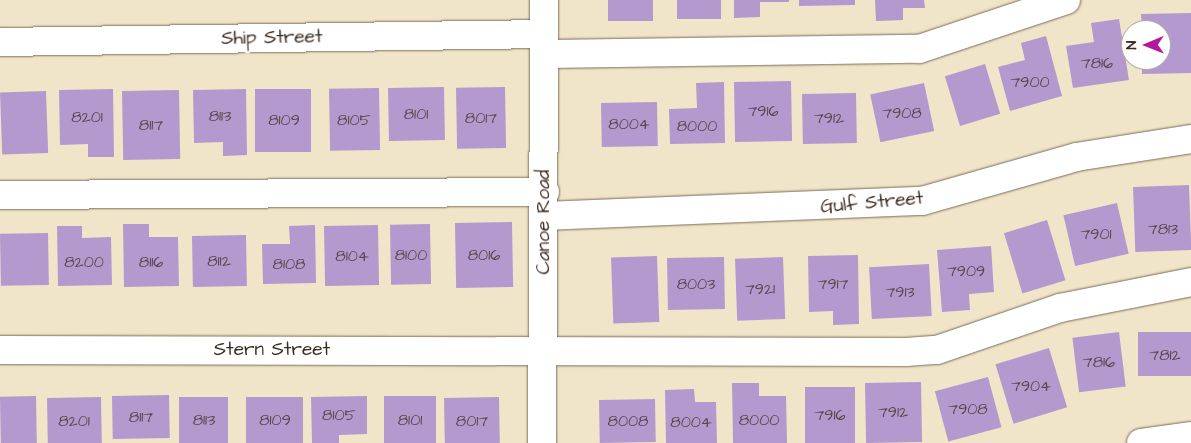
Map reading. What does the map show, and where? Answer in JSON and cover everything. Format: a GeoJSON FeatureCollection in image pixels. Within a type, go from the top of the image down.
{"type":"FeatureCollection","features":[{"type":"Feature","properties":{"kind":"street","name":"Canoe Road"},"geometry":{"type":"LineString","coordinates":[[542,443],[545,204],[544,0]]}},
{"type":"Feature","properties":{"kind":"street","name":"Ship Street"},"geometry":{"type":"LineString","coordinates":[[0,42],[544,44],[919,49],[1066,0]]}},
{"type":"Feature","properties":{"kind":"street","name":"Gulf Street"},"geometry":{"type":"LineString","coordinates":[[0,195],[545,204],[922,201],[1076,157],[1191,139]]}},
{"type":"Feature","properties":{"kind":"street","name":"Stern Street"},"geometry":{"type":"LineString","coordinates":[[0,350],[937,350],[1060,308],[1191,282]]}},
{"type":"Feature","properties":{"kind":"street"},"geometry":{"type":"LineString","coordinates":[[1141,443],[1191,436]]}},
{"type":"Feature","properties":{"kind":"building"},"geometry":{"type":"Polygon","coordinates":[[[608,0],[653,0],[653,21],[608,21],[608,0]]]}},
{"type":"Feature","properties":{"kind":"building"},"geometry":{"type":"Polygon","coordinates":[[[677,0],[721,0],[721,19],[677,19],[677,0]]]}},
{"type":"Feature","properties":{"kind":"building"},"geometry":{"type":"Polygon","coordinates":[[[734,0],[789,0],[789,2],[760,2],[760,17],[734,18],[734,0]]]}},
{"type":"Feature","properties":{"kind":"building"},"geometry":{"type":"Polygon","coordinates":[[[799,0],[855,0],[855,5],[799,6],[799,0]]]}},
{"type":"Feature","properties":{"kind":"building"},"geometry":{"type":"Polygon","coordinates":[[[875,0],[924,0],[925,8],[903,8],[903,20],[876,21],[875,0]]]}},
{"type":"Feature","properties":{"kind":"building"},"geometry":{"type":"Polygon","coordinates":[[[1191,13],[1191,73],[1142,74],[1142,70],[1171,70],[1171,20],[1141,20],[1141,14],[1191,13]]]}},
{"type":"Feature","properties":{"kind":"building"},"geometry":{"type":"Polygon","coordinates":[[[1119,19],[1121,31],[1121,70],[1127,70],[1129,80],[1073,88],[1066,46],[1094,42],[1091,23],[1119,19]]]}},
{"type":"Feature","properties":{"kind":"building"},"geometry":{"type":"Polygon","coordinates":[[[1046,36],[1062,96],[1010,111],[998,67],[1025,60],[1021,43],[1046,36]]]}},
{"type":"Feature","properties":{"kind":"building"},"geometry":{"type":"Polygon","coordinates":[[[985,64],[1000,114],[960,126],[945,76],[985,64]]]}},
{"type":"Feature","properties":{"kind":"building"},"geometry":{"type":"Polygon","coordinates":[[[791,81],[792,141],[735,142],[734,82],[791,81]]]}},
{"type":"Feature","properties":{"kind":"building"},"geometry":{"type":"Polygon","coordinates":[[[724,82],[725,143],[670,144],[669,109],[697,108],[696,83],[724,82]]]}},
{"type":"Feature","properties":{"kind":"building"},"geometry":{"type":"Polygon","coordinates":[[[924,83],[934,131],[880,142],[870,94],[924,83]]]}},
{"type":"Feature","properties":{"kind":"building"},"geometry":{"type":"Polygon","coordinates":[[[444,87],[445,140],[389,141],[388,88],[444,87]]]}},
{"type":"Feature","properties":{"kind":"building"},"geometry":{"type":"Polygon","coordinates":[[[505,87],[506,148],[457,149],[456,88],[505,87]]]}},
{"type":"Feature","properties":{"kind":"building"},"geometry":{"type":"Polygon","coordinates":[[[379,88],[380,150],[330,151],[329,89],[379,88]]]}},
{"type":"Feature","properties":{"kind":"building"},"geometry":{"type":"Polygon","coordinates":[[[113,89],[114,157],[88,157],[88,144],[60,145],[59,90],[113,89]]]}},
{"type":"Feature","properties":{"kind":"building"},"geometry":{"type":"Polygon","coordinates":[[[246,89],[247,155],[223,156],[223,142],[194,143],[193,90],[246,89]]]}},
{"type":"Feature","properties":{"kind":"building"},"geometry":{"type":"Polygon","coordinates":[[[255,89],[311,89],[311,152],[255,152],[255,89]]]}},
{"type":"Feature","properties":{"kind":"building"},"geometry":{"type":"Polygon","coordinates":[[[179,90],[180,159],[123,160],[122,91],[179,90]]]}},
{"type":"Feature","properties":{"kind":"building"},"geometry":{"type":"Polygon","coordinates":[[[46,91],[48,153],[2,155],[0,93],[46,91]]]}},
{"type":"Feature","properties":{"kind":"building"},"geometry":{"type":"Polygon","coordinates":[[[856,93],[857,143],[803,144],[802,94],[856,93]]]}},
{"type":"Feature","properties":{"kind":"building"},"geometry":{"type":"Polygon","coordinates":[[[657,102],[658,146],[602,147],[601,103],[657,102]]]}},
{"type":"Feature","properties":{"kind":"building"},"geometry":{"type":"Polygon","coordinates":[[[1189,185],[1191,250],[1135,252],[1133,187],[1189,185]]]}},
{"type":"Feature","properties":{"kind":"building"},"geometry":{"type":"Polygon","coordinates":[[[1117,203],[1129,254],[1075,266],[1063,215],[1117,203]]]}},
{"type":"Feature","properties":{"kind":"building"},"geometry":{"type":"Polygon","coordinates":[[[1047,220],[1065,280],[1022,293],[1004,233],[1047,220]]]}},
{"type":"Feature","properties":{"kind":"building"},"geometry":{"type":"Polygon","coordinates":[[[512,222],[513,287],[456,288],[455,223],[512,222]]]}},
{"type":"Feature","properties":{"kind":"building"},"geometry":{"type":"Polygon","coordinates":[[[123,224],[149,224],[149,237],[178,237],[179,286],[124,287],[123,224]]]}},
{"type":"Feature","properties":{"kind":"building"},"geometry":{"type":"Polygon","coordinates":[[[430,224],[431,284],[391,285],[390,225],[430,224]]]}},
{"type":"Feature","properties":{"kind":"building"},"geometry":{"type":"Polygon","coordinates":[[[315,225],[316,283],[263,284],[262,244],[290,244],[289,226],[315,225]]]}},
{"type":"Feature","properties":{"kind":"building"},"geometry":{"type":"Polygon","coordinates":[[[378,225],[379,285],[325,286],[324,226],[378,225]]]}},
{"type":"Feature","properties":{"kind":"building"},"geometry":{"type":"Polygon","coordinates":[[[57,226],[82,226],[82,238],[111,237],[112,285],[58,286],[57,226]]]}},
{"type":"Feature","properties":{"kind":"building"},"geometry":{"type":"Polygon","coordinates":[[[48,233],[49,285],[1,286],[0,234],[48,233]]]}},
{"type":"Feature","properties":{"kind":"building"},"geometry":{"type":"Polygon","coordinates":[[[246,235],[247,286],[193,287],[192,236],[246,235]]]}},
{"type":"Feature","properties":{"kind":"building"},"geometry":{"type":"Polygon","coordinates":[[[991,246],[994,292],[969,294],[970,310],[942,312],[937,250],[991,246]]]}},
{"type":"Feature","properties":{"kind":"building"},"geometry":{"type":"Polygon","coordinates":[[[858,255],[859,324],[833,325],[833,311],[809,312],[808,256],[858,255]]]}},
{"type":"Feature","properties":{"kind":"building"},"geometry":{"type":"Polygon","coordinates":[[[657,256],[659,322],[613,324],[611,258],[657,256]]]}},
{"type":"Feature","properties":{"kind":"building"},"geometry":{"type":"Polygon","coordinates":[[[724,257],[725,309],[668,310],[667,258],[724,257]]]}},
{"type":"Feature","properties":{"kind":"building"},"geometry":{"type":"Polygon","coordinates":[[[783,257],[785,319],[737,321],[735,259],[783,257]]]}},
{"type":"Feature","properties":{"kind":"building"},"geometry":{"type":"Polygon","coordinates":[[[929,264],[932,316],[872,319],[869,267],[929,264]]]}},
{"type":"Feature","properties":{"kind":"building"},"geometry":{"type":"Polygon","coordinates":[[[1119,332],[1126,387],[1079,392],[1072,338],[1119,332]]]}},
{"type":"Feature","properties":{"kind":"building"},"geometry":{"type":"Polygon","coordinates":[[[1138,332],[1191,332],[1191,376],[1138,376],[1138,332]]]}},
{"type":"Feature","properties":{"kind":"building"},"geometry":{"type":"Polygon","coordinates":[[[1049,348],[1067,407],[1014,424],[995,364],[1049,348]]]}},
{"type":"Feature","properties":{"kind":"building"},"geometry":{"type":"Polygon","coordinates":[[[988,377],[1001,427],[948,441],[935,391],[988,377]]]}},
{"type":"Feature","properties":{"kind":"building"},"geometry":{"type":"Polygon","coordinates":[[[921,382],[922,442],[866,443],[865,383],[921,382]]]}},
{"type":"Feature","properties":{"kind":"building"},"geometry":{"type":"Polygon","coordinates":[[[732,383],[759,383],[759,396],[786,396],[787,443],[733,443],[732,383]]]}},
{"type":"Feature","properties":{"kind":"building"},"geometry":{"type":"Polygon","coordinates":[[[805,387],[855,387],[855,443],[805,443],[805,387]]]}},
{"type":"Feature","properties":{"kind":"building"},"geometry":{"type":"Polygon","coordinates":[[[694,389],[695,402],[716,402],[717,443],[666,443],[665,390],[694,389]]]}},
{"type":"Feature","properties":{"kind":"building"},"geometry":{"type":"Polygon","coordinates":[[[169,395],[170,438],[113,439],[112,396],[169,395]]]}},
{"type":"Feature","properties":{"kind":"building"},"geometry":{"type":"Polygon","coordinates":[[[36,396],[37,443],[1,443],[0,397],[36,396]]]}},
{"type":"Feature","properties":{"kind":"building"},"geometry":{"type":"Polygon","coordinates":[[[367,396],[367,434],[339,435],[339,443],[312,443],[311,397],[367,396]]]}},
{"type":"Feature","properties":{"kind":"building"},"geometry":{"type":"Polygon","coordinates":[[[384,396],[436,396],[436,443],[384,443],[384,396]]]}},
{"type":"Feature","properties":{"kind":"building"},"geometry":{"type":"Polygon","coordinates":[[[101,397],[102,443],[48,443],[47,398],[101,397]]]}},
{"type":"Feature","properties":{"kind":"building"},"geometry":{"type":"Polygon","coordinates":[[[179,397],[228,397],[228,443],[179,443],[179,397]]]}},
{"type":"Feature","properties":{"kind":"building"},"geometry":{"type":"Polygon","coordinates":[[[246,397],[303,397],[303,443],[246,443],[246,397]]]}},
{"type":"Feature","properties":{"kind":"building"},"geometry":{"type":"Polygon","coordinates":[[[499,397],[500,443],[445,443],[444,398],[499,397]]]}},
{"type":"Feature","properties":{"kind":"building"},"geometry":{"type":"Polygon","coordinates":[[[655,399],[656,442],[600,443],[599,400],[655,399]]]}}]}
